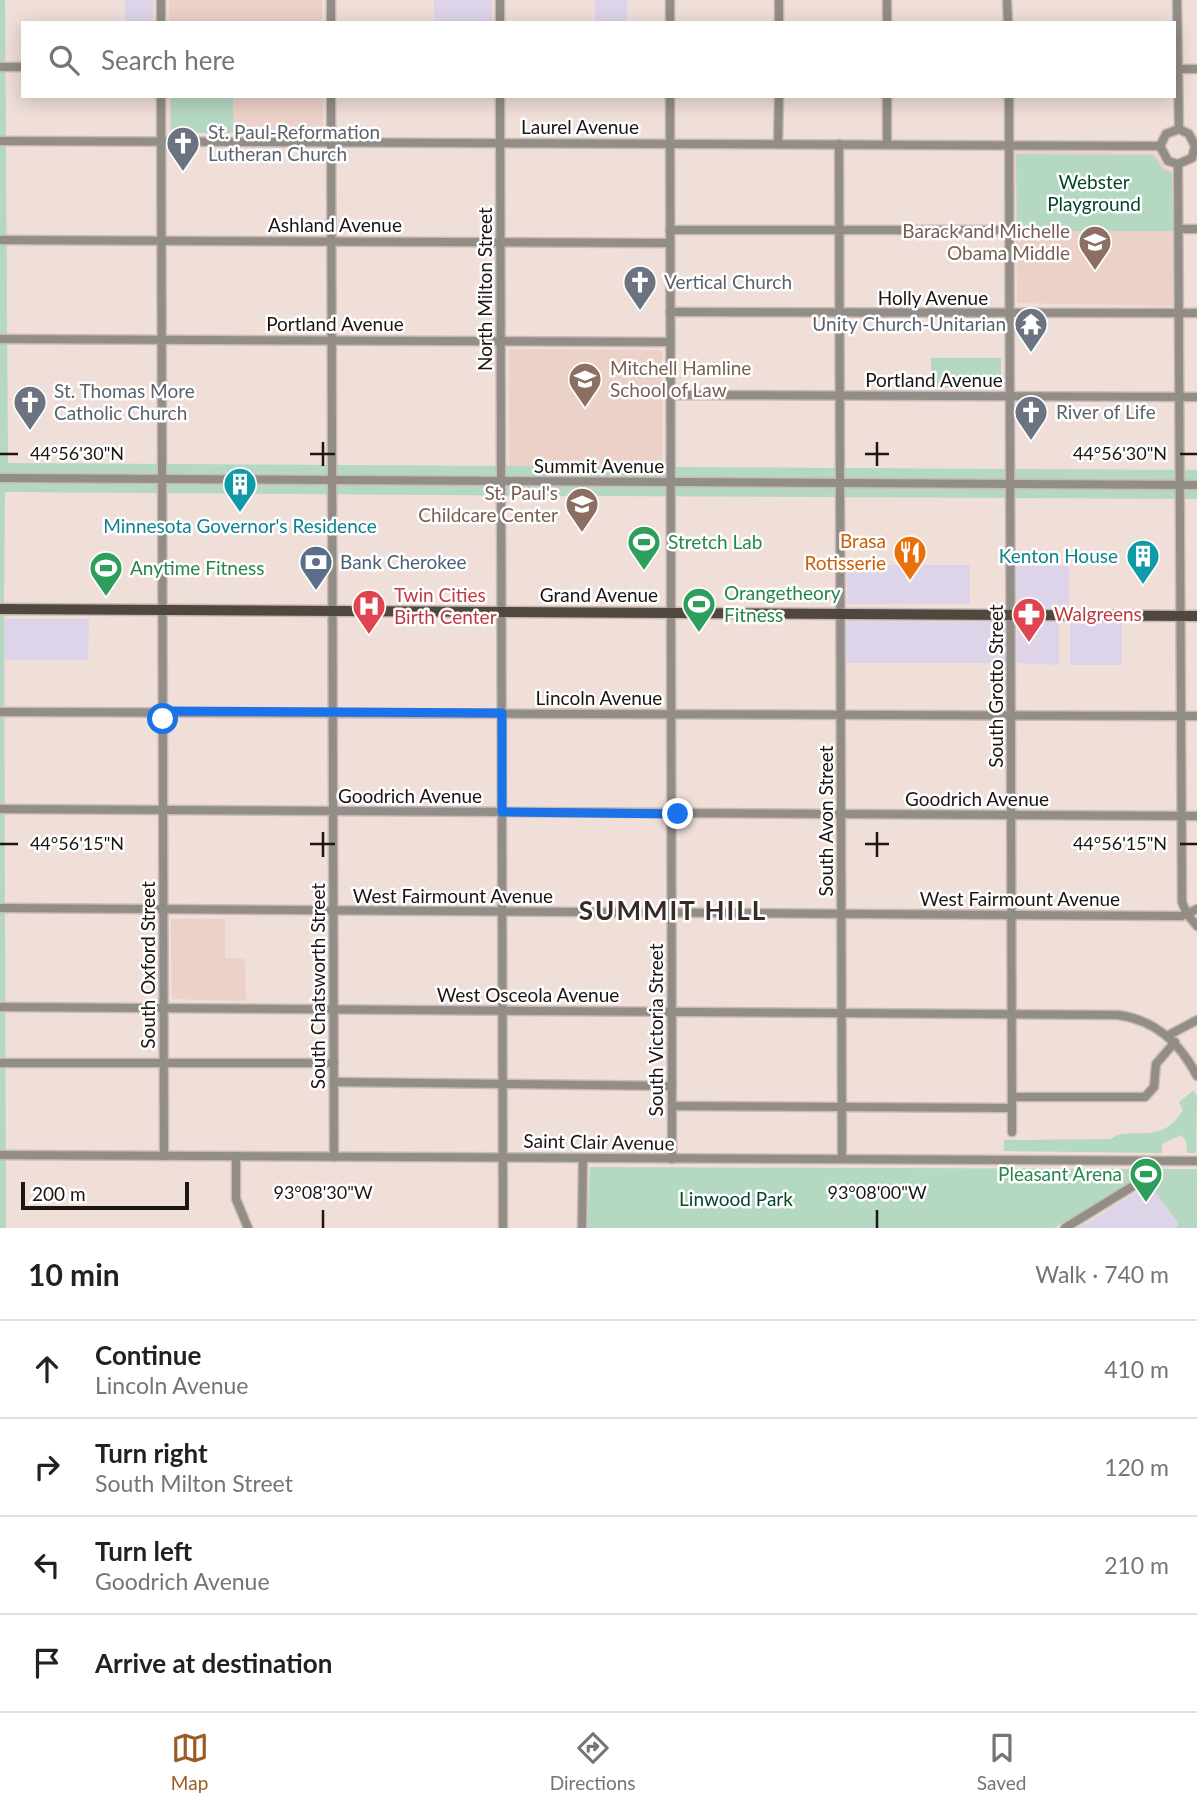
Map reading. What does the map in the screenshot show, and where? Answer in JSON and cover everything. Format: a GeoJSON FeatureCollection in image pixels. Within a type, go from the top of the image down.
{"type":"FeatureCollection","features":[{"type":"Feature","properties":{"kind":"main road","name":"Grand Avenue"},"geometry":{"type":"LineString","coordinates":[[0,609],[1197,616]]}},
{"type":"Feature","properties":{"kind":"street"},"geometry":{"type":"LineString","coordinates":[[161,0],[161,21]]}},
{"type":"Feature","properties":{"kind":"street"},"geometry":{"type":"LineString","coordinates":[[331,0],[331,21]]}},
{"type":"Feature","properties":{"kind":"street"},"geometry":{"type":"LineString","coordinates":[[500,0],[500,21]]}},
{"type":"Feature","properties":{"kind":"street"},"geometry":{"type":"LineString","coordinates":[[670,0],[670,21]]}},
{"type":"Feature","properties":{"kind":"street"},"geometry":{"type":"LineString","coordinates":[[779,0],[779,21]]}},
{"type":"Feature","properties":{"kind":"street"},"geometry":{"type":"LineString","coordinates":[[887,0],[887,21]]}},
{"type":"Feature","properties":{"kind":"street"},"geometry":{"type":"LineString","coordinates":[[1007,0],[1007,21]]}},
{"type":"Feature","properties":{"kind":"street"},"geometry":{"type":"LineString","coordinates":[[1177,0],[1179,129]]}},
{"type":"Feature","properties":{"kind":"street"},"geometry":{"type":"LineString","coordinates":[[0,66],[21,66]]}},
{"type":"Feature","properties":{"kind":"street"},"geometry":{"type":"LineString","coordinates":[[1176,69],[1197,69]]}},
{"type":"Feature","properties":{"kind":"street","name":"South Oxford Street"},"geometry":{"type":"LineString","coordinates":[[161,98],[164,1156]]}},
{"type":"Feature","properties":{"kind":"street","name":"South Chatsworth Street"},"geometry":{"type":"LineString","coordinates":[[331,98],[334,1157]]}},
{"type":"Feature","properties":{"kind":"street","name":"North Milton Street"},"geometry":{"type":"LineString","coordinates":[[500,98],[503,1228]]}},
{"type":"Feature","properties":{"kind":"street","name":"South Victoria Street"},"geometry":{"type":"LineString","coordinates":[[670,98],[672,1159]]}},
{"type":"Feature","properties":{"kind":"street"},"geometry":{"type":"LineString","coordinates":[[778,144],[779,98]]}},
{"type":"Feature","properties":{"kind":"street"},"geometry":{"type":"LineString","coordinates":[[887,98],[887,144]]}},
{"type":"Feature","properties":{"kind":"street","name":"South Grotto Street"},"geometry":{"type":"LineString","coordinates":[[1009,98],[1012,1108]]}},
{"type":"Feature","properties":{"kind":"street"},"geometry":{"type":"LineString","coordinates":[[1179,129],[1193,137],[1196,146],[1192,158],[1178,164],[1168,161],[1160,146],[1166,134],[1179,129]]}},
{"type":"Feature","properties":{"kind":"street","name":"Laurel Avenue"},"geometry":{"type":"LineString","coordinates":[[0,141],[1160,146]]}},
{"type":"Feature","properties":{"kind":"street","name":"South Avon Street"},"geometry":{"type":"LineString","coordinates":[[839,144],[842,1159]]}},
{"type":"Feature","properties":{"kind":"street"},"geometry":{"type":"LineString","coordinates":[[1178,164],[1182,902],[1187,914],[1197,926]]}},
{"type":"Feature","properties":{"kind":"street"},"geometry":{"type":"LineString","coordinates":[[1179,229],[1197,229]]}},
{"type":"Feature","properties":{"kind":"street"},"geometry":{"type":"LineString","coordinates":[[670,230],[1010,230]]}},
{"type":"Feature","properties":{"kind":"street","name":"Ashland Avenue"},"geometry":{"type":"LineString","coordinates":[[0,240],[670,243]]}},
{"type":"Feature","properties":{"kind":"street","name":"Holly Avenue"},"geometry":{"type":"LineString","coordinates":[[670,312],[1197,313]]}},
{"type":"Feature","properties":{"kind":"street","name":"Portland Avenue"},"geometry":{"type":"LineString","coordinates":[[0,339],[670,342]]}},
{"type":"Feature","properties":{"kind":"street","name":"Portland Avenue"},"geometry":{"type":"LineString","coordinates":[[671,395],[1197,397]]}},
{"type":"Feature","properties":{"kind":"street","name":"Summit Avenue"},"geometry":{"type":"LineString","coordinates":[[0,478],[1197,485]]}},
{"type":"Feature","properties":{"kind":"street","name":"Lincoln Avenue"},"geometry":{"type":"LineString","coordinates":[[0,712],[1197,716]]}},
{"type":"Feature","properties":{"kind":"street","name":"Goodrich Avenue"},"geometry":{"type":"LineString","coordinates":[[0,809],[1197,816]]}},
{"type":"Feature","properties":{"kind":"street","name":"West Fairmount Avenue"},"geometry":{"type":"LineString","coordinates":[[0,908],[1182,916],[1197,909]]}},
{"type":"Feature","properties":{"kind":"street","name":"West Osceola Avenue"},"geometry":{"type":"LineString","coordinates":[[0,1007],[1118,1015],[1140,1019],[1175,1042],[1187,1056],[1197,1076]]}},
{"type":"Feature","properties":{"kind":"street"},"geometry":{"type":"LineString","coordinates":[[1167,1036],[1197,1020]]}},
{"type":"Feature","properties":{"kind":"street"},"geometry":{"type":"LineString","coordinates":[[1012,1097],[1145,1097],[1154,1087],[1156,1064],[1175,1042]]}},
{"type":"Feature","properties":{"kind":"street"},"geometry":{"type":"LineString","coordinates":[[0,1063],[334,1063]]}},
{"type":"Feature","properties":{"kind":"street"},"geometry":{"type":"LineString","coordinates":[[334,1082],[672,1086]]}},
{"type":"Feature","properties":{"kind":"street"},"geometry":{"type":"LineString","coordinates":[[672,1106],[1012,1108],[1012,1132]]}},
{"type":"Feature","properties":{"kind":"street","name":"Saint Clair Avenue"},"geometry":{"type":"LineString","coordinates":[[0,1155],[1197,1161]]}},
{"type":"Feature","properties":{"kind":"street"},"geometry":{"type":"LineString","coordinates":[[236,1156],[236,1199],[248,1228]]}},
{"type":"Feature","properties":{"kind":"street"},"geometry":{"type":"LineString","coordinates":[[582,1228],[583,1158]]}},
{"type":"Feature","properties":{"kind":"street"},"geometry":{"type":"LineString","coordinates":[[1065,1228],[1143,1180],[1147,1176],[1149,1161]]}},
{"type":"Feature","properties":{"kind":"shaded area"},"geometry":{"type":"Polygon","coordinates":[[[125,0],[153,0],[153,21],[125,21],[125,0]]]}},
{"type":"Feature","properties":{"kind":"shaded area"},"geometry":{"type":"Polygon","coordinates":[[[169,0],[322,0],[322,21],[169,21],[169,0]]]}},
{"type":"Feature","properties":{"kind":"shaded area"},"geometry":{"type":"Polygon","coordinates":[[[434,0],[492,0],[492,21],[434,21],[434,0]]]}},
{"type":"Feature","properties":{"kind":"shaded area"},"geometry":{"type":"Polygon","coordinates":[[[595,0],[627,0],[627,21],[595,21],[595,0]]]}},
{"type":"Feature","properties":{"kind":"shaded area"},"geometry":{"type":"Polygon","coordinates":[[[169,98],[323,98],[323,133],[169,132],[169,98]]]}},
{"type":"Feature","properties":{"kind":"shaded area"},"geometry":{"type":"Polygon","coordinates":[[[1015,151],[1156,153],[1165,167],[1172,171],[1173,306],[1017,303],[1015,151]]]}},
{"type":"Feature","properties":{"kind":"shaded area","name":"Mitchell Hamline School of Law"},"geometry":{"type":"Polygon","coordinates":[[[509,349],[662,350],[662,468],[509,467],[509,349]]]}},
{"type":"Feature","properties":{"kind":"shaded area"},"geometry":{"type":"Polygon","coordinates":[[[847,565],[970,565],[970,604],[847,604],[847,565]]]}},
{"type":"Feature","properties":{"kind":"shaded area"},"geometry":{"type":"Polygon","coordinates":[[[1017,566],[1069,566],[1069,608],[1018,607],[1015,603],[1017,566]]]}},
{"type":"Feature","properties":{"kind":"shaded area"},"geometry":{"type":"Polygon","coordinates":[[[4,619],[89,619],[88,660],[4,660],[4,619]]]}},
{"type":"Feature","properties":{"kind":"shaded area"},"geometry":{"type":"Polygon","coordinates":[[[848,621],[1004,622],[1007,627],[1007,663],[846,663],[848,621]]]}},
{"type":"Feature","properties":{"kind":"shaded area"},"geometry":{"type":"Polygon","coordinates":[[[1017,622],[1059,622],[1059,665],[1016,663],[1017,622]]]}},
{"type":"Feature","properties":{"kind":"shaded area"},"geometry":{"type":"Polygon","coordinates":[[[1070,622],[1122,622],[1122,665],[1070,665],[1070,622]]]}},
{"type":"Feature","properties":{"kind":"shaded area"},"geometry":{"type":"Polygon","coordinates":[[[171,919],[225,919],[225,958],[245,959],[246,1001],[172,999],[171,919]]]}},
{"type":"Feature","properties":{"kind":"shaded area"},"geometry":{"type":"Polygon","coordinates":[[[1149,1184],[1179,1224],[1175,1228],[1076,1228],[1095,1218],[1149,1184]]]}},
{"type":"Feature","properties":{"kind":"green space"},"geometry":{"type":"Polygon","coordinates":[[[0,0],[5,0],[8,463],[1197,470],[1197,499],[590,496],[583,504],[577,504],[569,496],[5,492],[6,1228],[0,1228],[0,0]]]}},
{"type":"Feature","properties":{"kind":"green space"},"geometry":{"type":"Polygon","coordinates":[[[171,98],[233,98],[233,133],[171,133],[171,98]]]}},
{"type":"Feature","properties":{"kind":"green space","name":"Webster Playground"},"geometry":{"type":"Polygon","coordinates":[[[1016,154],[1153,155],[1163,169],[1172,173],[1173,231],[1105,231],[1105,234],[1110,234],[1108,249],[1083,243],[1083,231],[1017,231],[1016,154]]]}},
{"type":"Feature","properties":{"kind":"green space"},"geometry":{"type":"Polygon","coordinates":[[[931,358],[1001,358],[1001,387],[931,388],[931,358]]]}},
{"type":"Feature","properties":{"kind":"green space"},"geometry":{"type":"Polygon","coordinates":[[[1194,1090],[1197,1097],[1196,1153],[1187,1153],[1186,1141],[1181,1135],[1162,1144],[1162,1153],[1004,1151],[1004,1140],[1111,1139],[1127,1133],[1155,1132],[1174,1122],[1183,1110],[1179,1102],[1194,1090]]]}},
{"type":"Feature","properties":{"kind":"green space","name":"Linwood Park"},"geometry":{"type":"Polygon","coordinates":[[[590,1167],[1143,1169],[1144,1172],[1114,1194],[1054,1228],[587,1228],[590,1167]]]}},
{"type":"Feature","properties":{"kind":"green space"},"geometry":{"type":"Polygon","coordinates":[[[1158,1169],[1197,1169],[1197,1228],[1175,1228],[1179,1224],[1149,1184],[1158,1169]]]}},
{"type":"Feature","properties":{"kind":"place","name":"St. Paul-Reformation Lutheran Church"},"geometry":{"type":"Point","coordinates":[183,173]}},
{"type":"Feature","properties":{"kind":"place","name":"Barack and Michelle Obama Middle"},"geometry":{"type":"Point","coordinates":[1095,272]}},
{"type":"Feature","properties":{"kind":"place","name":"Vertical Church"},"geometry":{"type":"Point","coordinates":[640,312]}},
{"type":"Feature","properties":{"kind":"place","name":"Unity Church-Unitarian"},"geometry":{"type":"Point","coordinates":[1031,354]}},
{"type":"Feature","properties":{"kind":"place","name":"Mitchell Hamline School of Law"},"geometry":{"type":"Point","coordinates":[585,409]}},
{"type":"Feature","properties":{"kind":"place","name":"St. Thomas More Catholic Church"},"geometry":{"type":"Point","coordinates":[30,432]}},
{"type":"Feature","properties":{"kind":"place","name":"River of Life"},"geometry":{"type":"Point","coordinates":[1031,442]}},
{"type":"Feature","properties":{"kind":"place","name":"Minnesota Governor's Residence"},"geometry":{"type":"Point","coordinates":[240,514]}},
{"type":"Feature","properties":{"kind":"place","name":"St. Paul's Childcare Center"},"geometry":{"type":"Point","coordinates":[582,534]}},
{"type":"Feature","properties":{"kind":"place","name":"Stretch Lab"},"geometry":{"type":"Point","coordinates":[644,572]}},
{"type":"Feature","properties":{"kind":"place","name":"Brasa Rotisserie"},"geometry":{"type":"Point","coordinates":[910,582]}},
{"type":"Feature","properties":{"kind":"place","name":"Kenton House"},"geometry":{"type":"Point","coordinates":[1143,586]}},
{"type":"Feature","properties":{"kind":"place","name":"Bank Cherokee"},"geometry":{"type":"Point","coordinates":[316,592]}},
{"type":"Feature","properties":{"kind":"place","name":"Anytime Fitness"},"geometry":{"type":"Point","coordinates":[106,598]}},
{"type":"Feature","properties":{"kind":"place","name":"Orangetheory Fitness"},"geometry":{"type":"Point","coordinates":[699,634]}},
{"type":"Feature","properties":{"kind":"place","name":"Twin Cities Birth Center"},"geometry":{"type":"Point","coordinates":[369,636]}},
{"type":"Feature","properties":{"kind":"place","name":"Walgreens"},"geometry":{"type":"Point","coordinates":[1029,644]}},
{"type":"Feature","properties":{"kind":"place","name":"Pleasant Arena"},"geometry":{"type":"Point","coordinates":[1146,1204]}},
{"type":"Feature","properties":{"kind":"district","name":"SUMMIT HILL"},"geometry":{"type":"Point","coordinates":[673,911]}},
{"type":"Feature","properties":{"kind":"route"},"geometry":{"type":"LineString","coordinates":[[163,719],[163,711],[502,713],[502,812],[678,814]]}}]}
